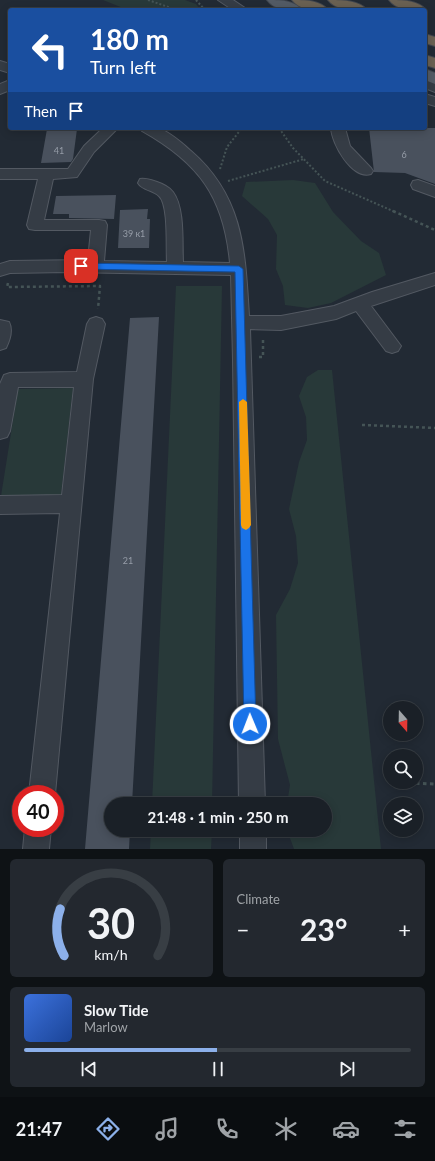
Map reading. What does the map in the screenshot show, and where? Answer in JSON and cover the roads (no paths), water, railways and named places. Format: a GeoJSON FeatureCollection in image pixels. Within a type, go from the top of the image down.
{"type":"FeatureCollection","features":[{"type":"Feature","properties":{"kind":"highway"},"geometry":{"type":"LineString","coordinates":[[299,0],[317,8]]}},
{"type":"Feature","properties":{"kind":"highway"},"geometry":{"type":"LineString","coordinates":[[336,0],[355,8]]}},
{"type":"Feature","properties":{"kind":"highway"},"geometry":{"type":"LineString","coordinates":[[396,0],[415,8]]}},
{"type":"Feature","properties":{"kind":"main road"},"geometry":{"type":"LineString","coordinates":[[274,0],[291,8]]}},
{"type":"Feature","properties":{"kind":"street"},"geometry":{"type":"LineString","coordinates":[[224,0],[238,8]]}},
{"type":"Feature","properties":{"kind":"street"},"geometry":{"type":"LineString","coordinates":[[235,0],[246,8]]}},
{"type":"Feature","properties":{"kind":"street"},"geometry":{"type":"LineString","coordinates":[[0,174],[72,174],[89,149],[109,130]]}},
{"type":"Feature","properties":{"kind":"street"},"geometry":{"type":"LineString","coordinates":[[150,130],[182,151],[206,174],[226,206],[234,230],[239,269],[241,322],[252,797]]}},
{"type":"Feature","properties":{"kind":"street"},"geometry":{"type":"LineString","coordinates":[[338,130],[338,135],[343,148],[366,171]]}},
{"type":"Feature","properties":{"kind":"street"},"geometry":{"type":"LineString","coordinates":[[47,174],[35,225],[99,225],[96,266]]}},
{"type":"Feature","properties":{"kind":"street"},"geometry":{"type":"LineString","coordinates":[[145,183],[158,188],[168,196],[172,206],[175,268]]}},
{"type":"Feature","properties":{"kind":"street"},"geometry":{"type":"LineString","coordinates":[[418,185],[435,192]]}},
{"type":"Feature","properties":{"kind":"street"},"geometry":{"type":"LineString","coordinates":[[5,268],[96,266],[239,269]]}},
{"type":"Feature","properties":{"kind":"street"},"geometry":{"type":"LineString","coordinates":[[241,322],[281,322],[336,312],[378,296],[435,279]]}},
{"type":"Feature","properties":{"kind":"street"},"geometry":{"type":"LineString","coordinates":[[359,303],[392,346]]}},
{"type":"Feature","properties":{"kind":"street"},"geometry":{"type":"LineString","coordinates":[[43,785],[84,379],[96,324]]}},
{"type":"Feature","properties":{"kind":"street"},"geometry":{"type":"LineString","coordinates":[[0,327],[3,327],[0,343]]}},
{"type":"Feature","properties":{"kind":"street"},"geometry":{"type":"LineString","coordinates":[[0,432],[10,380],[84,379]]}},
{"type":"Feature","properties":{"kind":"street"},"geometry":{"type":"LineString","coordinates":[[0,505],[71,504]]}},
{"type":"Feature","properties":{"kind":"street"},"geometry":{"type":"LineString","coordinates":[[36,849],[37,837]]}},
{"type":"Feature","properties":{"kind":"street"},"geometry":{"type":"LineString","coordinates":[[252,837],[253,849]]}}]}
